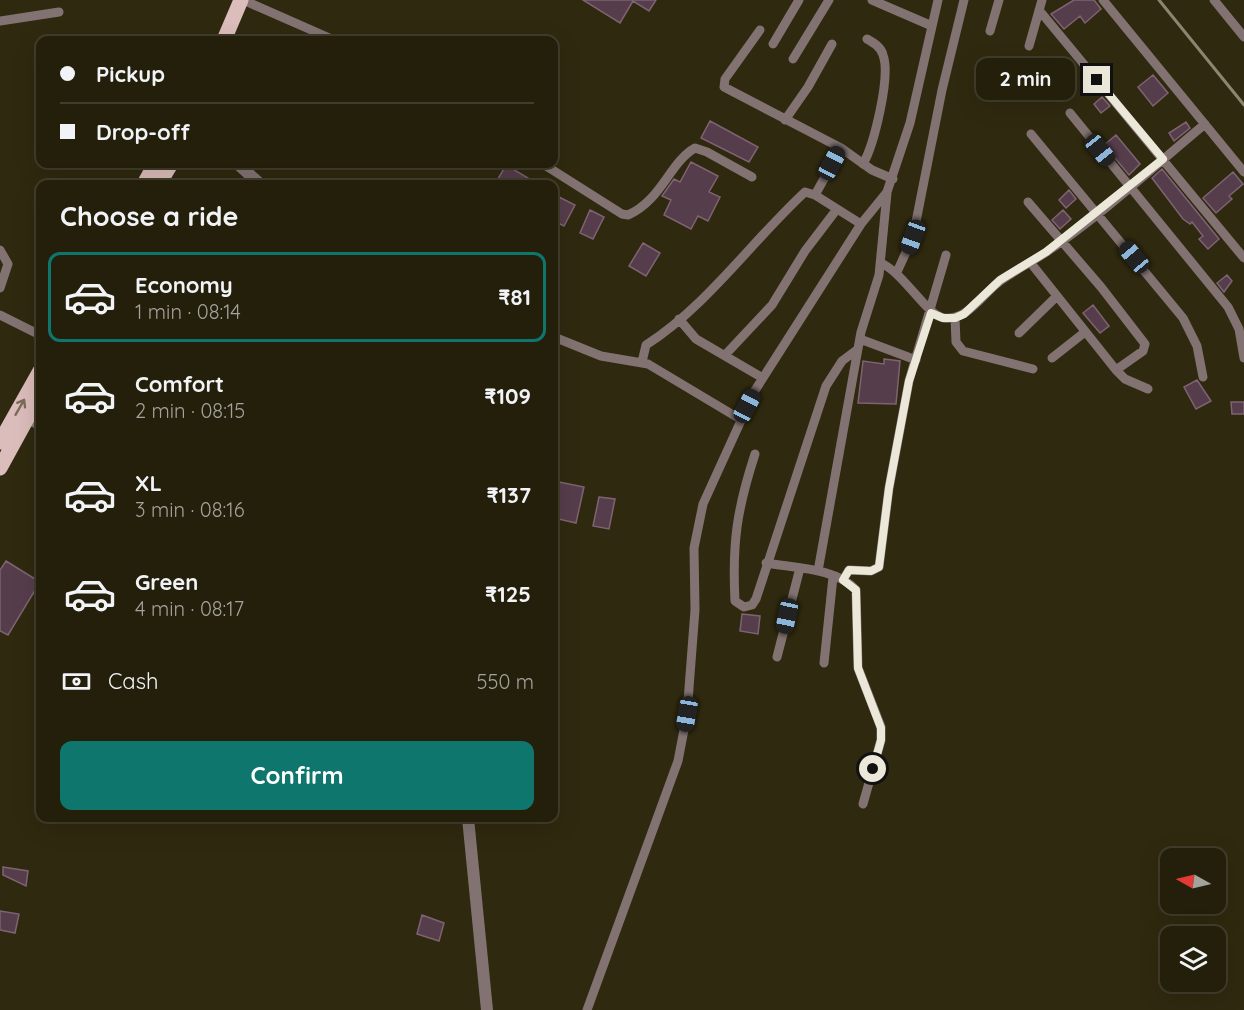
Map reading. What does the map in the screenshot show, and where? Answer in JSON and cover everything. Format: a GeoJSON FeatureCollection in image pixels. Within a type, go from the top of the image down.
{"type":"FeatureCollection","features":[{"type":"Feature","properties":{"kind":"main road"},"geometry":{"type":"LineString","coordinates":[[225,36],[242,0]]}},
{"type":"Feature","properties":{"kind":"main road"},"geometry":{"type":"LineString","coordinates":[[0,442],[36,378]]}},
{"type":"Feature","properties":{"kind":"main road"},"geometry":{"type":"LineString","coordinates":[[0,468],[34,423]]}},
{"type":"Feature","properties":{"kind":"street"},"geometry":{"type":"LineString","coordinates":[[242,0],[325,36]]}},
{"type":"Feature","properties":{"kind":"street"},"geometry":{"type":"LineString","coordinates":[[773,44],[799,0]]}},
{"type":"Feature","properties":{"kind":"street"},"geometry":{"type":"LineString","coordinates":[[793,59],[829,0]]}},
{"type":"Feature","properties":{"kind":"street"},"geometry":{"type":"LineString","coordinates":[[587,1010],[678,761],[687,714],[695,610],[694,548],[697,526],[711,482],[740,419],[763,378],[861,224],[887,192],[910,123],[938,0]]}},
{"type":"Feature","properties":{"kind":"street"},"geometry":{"type":"LineString","coordinates":[[897,272],[913,237],[942,90],[964,0]]}},
{"type":"Feature","properties":{"kind":"street"},"geometry":{"type":"LineString","coordinates":[[990,31],[999,0]]}},
{"type":"Feature","properties":{"kind":"street"},"geometry":{"type":"LineString","coordinates":[[1029,46],[1042,0]]}},
{"type":"Feature","properties":{"kind":"street"},"geometry":{"type":"LineString","coordinates":[[1103,0],[1244,172]]}},
{"type":"Feature","properties":{"kind":"street"},"geometry":{"type":"LineString","coordinates":[[1214,0],[1244,37]]}},
{"type":"Feature","properties":{"kind":"street"},"geometry":{"type":"LineString","coordinates":[[876,1],[932,26]]}},
{"type":"Feature","properties":{"kind":"street"},"geometry":{"type":"LineString","coordinates":[[1039,10],[1244,258]]}},
{"type":"Feature","properties":{"kind":"street"},"geometry":{"type":"LineString","coordinates":[[0,21],[59,12]]}},
{"type":"Feature","properties":{"kind":"street"},"geometry":{"type":"LineString","coordinates":[[759,30],[723,83],[724,87],[841,147],[862,164],[893,179]]}},
{"type":"Feature","properties":{"kind":"street"},"geometry":{"type":"LineString","coordinates":[[862,164],[874,138],[880,112],[884,58],[877,45],[867,39]]}},
{"type":"Feature","properties":{"kind":"street"},"geometry":{"type":"LineString","coordinates":[[785,120],[808,87],[832,44]]}},
{"type":"Feature","properties":{"kind":"street"},"geometry":{"type":"LineString","coordinates":[[1070,112],[1228,307],[1239,329],[1244,358]]}},
{"type":"Feature","properties":{"kind":"street"},"geometry":{"type":"LineString","coordinates":[[880,263],[897,272],[931,313],[943,318],[955,318],[964,314],[1000,280],[1062,240],[1097,213],[1205,124]]}},
{"type":"Feature","properties":{"kind":"street"},"geometry":{"type":"LineString","coordinates":[[1031,134],[1183,318],[1197,346],[1203,377]]}},
{"type":"Feature","properties":{"kind":"street"},"geometry":{"type":"LineString","coordinates":[[558,339],[601,356],[642,355],[722,280],[800,196],[813,193],[841,147]]}},
{"type":"Feature","properties":{"kind":"street"},"geometry":{"type":"LineString","coordinates":[[549,168],[622,214],[628,215],[651,200],[695,148],[707,152],[752,177]]}},
{"type":"Feature","properties":{"kind":"street"},"geometry":{"type":"LineString","coordinates":[[242,168],[256,180]]}},
{"type":"Feature","properties":{"kind":"street"},"geometry":{"type":"LineString","coordinates":[[818,571],[860,339],[880,263],[887,192]]}},
{"type":"Feature","properties":{"kind":"street"},"geometry":{"type":"LineString","coordinates":[[813,193],[861,224]]}},
{"type":"Feature","properties":{"kind":"street"},"geometry":{"type":"LineString","coordinates":[[1029,202],[1145,344],[1143,351],[1116,370]]}},
{"type":"Feature","properties":{"kind":"street"},"geometry":{"type":"LineString","coordinates":[[726,354],[772,305],[805,251],[837,209]]}},
{"type":"Feature","properties":{"kind":"street"},"geometry":{"type":"LineString","coordinates":[[0,250],[8,264],[0,288]]}},
{"type":"Feature","properties":{"kind":"street"},"geometry":{"type":"LineString","coordinates":[[824,663],[838,579],[849,570],[871,571],[879,567],[889,488],[916,360],[946,255]]}},
{"type":"Feature","properties":{"kind":"street"},"geometry":{"type":"LineString","coordinates":[[1030,262],[1116,370],[1125,379],[1148,389]]}},
{"type":"Feature","properties":{"kind":"street"},"geometry":{"type":"LineString","coordinates":[[1019,333],[1057,296]]}},
{"type":"Feature","properties":{"kind":"street"},"geometry":{"type":"LineString","coordinates":[[0,315],[36,333]]}},
{"type":"Feature","properties":{"kind":"street"},"geometry":{"type":"LineString","coordinates":[[955,318],[956,342],[963,351],[1034,369]]}},
{"type":"Feature","properties":{"kind":"street"},"geometry":{"type":"LineString","coordinates":[[679,319],[696,339],[726,354],[763,378]]}},
{"type":"Feature","properties":{"kind":"street"},"geometry":{"type":"LineString","coordinates":[[1052,358],[1085,332]]}},
{"type":"Feature","properties":{"kind":"street"},"geometry":{"type":"LineString","coordinates":[[860,339],[916,360]]}},
{"type":"Feature","properties":{"kind":"street"},"geometry":{"type":"LineString","coordinates":[[755,454],[735,525],[733,559],[735,601],[738,605],[752,605],[826,386],[842,361],[858,349]]}},
{"type":"Feature","properties":{"kind":"street"},"geometry":{"type":"LineString","coordinates":[[642,355],[657,368],[740,419]]}},
{"type":"Feature","properties":{"kind":"street"},"geometry":{"type":"LineString","coordinates":[[766,563],[818,571],[856,590],[858,668],[881,728],[881,740],[863,804]]}},
{"type":"Feature","properties":{"kind":"street"},"geometry":{"type":"LineString","coordinates":[[777,657],[800,568]]}},
{"type":"Feature","properties":{"kind":"street"},"geometry":{"type":"LineString","coordinates":[[468,822],[487,1010]]}},
{"type":"Feature","properties":{"kind":"building"},"geometry":{"type":"Polygon","coordinates":[[[583,0],[656,0],[649,11],[633,1],[620,23],[583,0]]]}},
{"type":"Feature","properties":{"kind":"building"},"geometry":{"type":"Polygon","coordinates":[[[1074,0],[1094,0],[1101,9],[1085,23],[1080,16],[1064,29],[1051,14],[1074,0]]]}},
{"type":"Feature","properties":{"kind":"building"},"geometry":{"type":"Polygon","coordinates":[[[1153,75],[1168,93],[1153,106],[1138,87],[1153,75]]]}},
{"type":"Feature","properties":{"kind":"building"},"geometry":{"type":"Polygon","coordinates":[[[1102,97],[1110,106],[1101,113],[1094,104],[1102,97]]]}},
{"type":"Feature","properties":{"kind":"building"},"geometry":{"type":"Polygon","coordinates":[[[710,121],[758,147],[749,162],[701,138],[710,121]]]}},
{"type":"Feature","properties":{"kind":"building"},"geometry":{"type":"Polygon","coordinates":[[[1186,122],[1190,128],[1174,141],[1169,133],[1186,122]]]}},
{"type":"Feature","properties":{"kind":"building"},"geometry":{"type":"Polygon","coordinates":[[[1116,135],[1140,164],[1129,175],[1104,145],[1116,135]]]}},
{"type":"Feature","properties":{"kind":"building"},"geometry":{"type":"Polygon","coordinates":[[[691,162],[718,176],[709,192],[720,197],[708,221],[698,216],[691,229],[664,215],[671,200],[662,196],[674,179],[680,182],[691,162]]]}},
{"type":"Feature","properties":{"kind":"building"},"geometry":{"type":"Polygon","coordinates":[[[504,168],[511,168],[531,180],[497,180],[504,168]]]}},
{"type":"Feature","properties":{"kind":"building"},"geometry":{"type":"Polygon","coordinates":[[[1162,169],[1219,239],[1208,249],[1199,239],[1203,236],[1192,222],[1190,224],[1183,219],[1152,178],[1162,169]]]}},
{"type":"Feature","properties":{"kind":"building"},"geometry":{"type":"Polygon","coordinates":[[[1233,172],[1243,184],[1229,196],[1232,199],[1216,213],[1203,198],[1233,172]]]}},
{"type":"Feature","properties":{"kind":"building"},"geometry":{"type":"Polygon","coordinates":[[[1069,190],[1076,199],[1066,208],[1059,200],[1069,190]]]}},
{"type":"Feature","properties":{"kind":"building"},"geometry":{"type":"Polygon","coordinates":[[[559,197],[575,205],[564,226],[558,223],[559,197]]]}},
{"type":"Feature","properties":{"kind":"building"},"geometry":{"type":"Polygon","coordinates":[[[590,210],[604,217],[593,239],[580,233],[590,210]]]}},
{"type":"Feature","properties":{"kind":"building"},"geometry":{"type":"Polygon","coordinates":[[[1063,210],[1071,219],[1060,229],[1052,220],[1063,210]]]}},
{"type":"Feature","properties":{"kind":"building"},"geometry":{"type":"Polygon","coordinates":[[[643,243],[660,253],[646,276],[629,266],[643,243]]]}},
{"type":"Feature","properties":{"kind":"building"},"geometry":{"type":"Polygon","coordinates":[[[1227,275],[1232,281],[1224,292],[1217,283],[1227,275]]]}},
{"type":"Feature","properties":{"kind":"building"},"geometry":{"type":"Polygon","coordinates":[[[1093,305],[1109,326],[1100,333],[1083,313],[1093,305]]]}},
{"type":"Feature","properties":{"kind":"building"},"geometry":{"type":"Polygon","coordinates":[[[884,359],[900,361],[896,404],[858,403],[863,361],[884,364],[884,359]]]}},
{"type":"Feature","properties":{"kind":"building"},"geometry":{"type":"Polygon","coordinates":[[[1197,380],[1211,401],[1196,409],[1184,387],[1197,380]]]}},
{"type":"Feature","properties":{"kind":"building"},"geometry":{"type":"Polygon","coordinates":[[[1231,402],[1244,402],[1244,414],[1232,414],[1231,402]]]}},
{"type":"Feature","properties":{"kind":"building"},"geometry":{"type":"Polygon","coordinates":[[[559,482],[584,487],[576,523],[558,519],[559,482]]]}},
{"type":"Feature","properties":{"kind":"building"},"geometry":{"type":"Polygon","coordinates":[[[599,497],[615,499],[609,529],[593,526],[599,497]]]}},
{"type":"Feature","properties":{"kind":"building"},"geometry":{"type":"Polygon","coordinates":[[[6,561],[36,580],[36,589],[8,635],[0,631],[0,570],[6,561]]]}},
{"type":"Feature","properties":{"kind":"building"},"geometry":{"type":"Polygon","coordinates":[[[742,614],[760,616],[758,634],[740,631],[742,614]]]}},
{"type":"Feature","properties":{"kind":"building"},"geometry":{"type":"Polygon","coordinates":[[[3,867],[28,871],[26,886],[3,875],[3,867]]]}},
{"type":"Feature","properties":{"kind":"building"},"geometry":{"type":"Polygon","coordinates":[[[0,911],[19,914],[15,933],[0,930],[0,911]]]}},
{"type":"Feature","properties":{"kind":"building"},"geometry":{"type":"Polygon","coordinates":[[[422,915],[444,923],[439,941],[417,934],[422,915]]]}},
{"type":"Feature","properties":{"kind":"railway"},"geometry":{"type":"LineString","coordinates":[[1159,0],[1244,105]]}},
{"type":"Feature","properties":{"kind":"route"},"geometry":{"type":"LineString","coordinates":[[873,769],[881,740],[881,728],[878,714],[858,668],[856,657],[856,590],[843,580],[849,570],[875,571],[879,567],[889,488],[909,381],[931,313],[943,318],[955,318],[964,314],[1000,280],[1046,252],[1163,159],[1097,80]]}}]}
